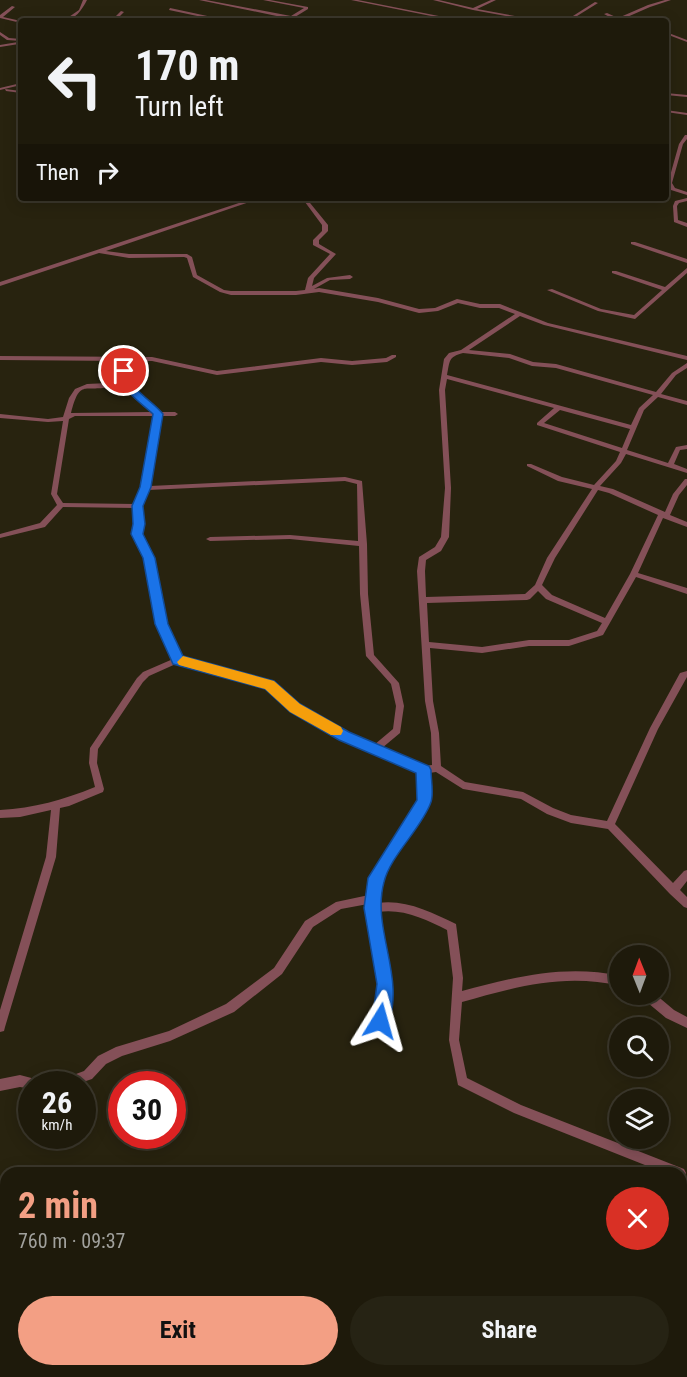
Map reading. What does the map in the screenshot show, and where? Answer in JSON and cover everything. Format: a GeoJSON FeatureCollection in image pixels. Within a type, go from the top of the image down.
{"type":"FeatureCollection","features":[{"type":"Feature","properties":{"kind":"street"},"geometry":{"type":"LineString","coordinates":[[70,18],[80,11],[85,0]]}},
{"type":"Feature","properties":{"kind":"street"},"geometry":{"type":"LineString","coordinates":[[201,0],[297,18]]}},
{"type":"Feature","properties":{"kind":"street"},"geometry":{"type":"LineString","coordinates":[[265,0],[308,8],[292,17]]}},
{"type":"Feature","properties":{"kind":"street"},"geometry":{"type":"LineString","coordinates":[[354,0],[444,18]]}},
{"type":"Feature","properties":{"kind":"street"},"geometry":{"type":"LineString","coordinates":[[435,0],[523,18]]}},
{"type":"Feature","properties":{"kind":"street"},"geometry":{"type":"LineString","coordinates":[[473,9],[493,0]]}},
{"type":"Feature","properties":{"kind":"street"},"geometry":{"type":"LineString","coordinates":[[622,18],[669,0]]}},
{"type":"Feature","properties":{"kind":"street"},"geometry":{"type":"LineString","coordinates":[[572,18],[596,3]]}},
{"type":"Feature","properties":{"kind":"street"},"geometry":{"type":"LineString","coordinates":[[0,17],[13,7]]}},
{"type":"Feature","properties":{"kind":"street"},"geometry":{"type":"LineString","coordinates":[[170,9],[212,18]]}},
{"type":"Feature","properties":{"kind":"street"},"geometry":{"type":"LineString","coordinates":[[117,18],[122,12]]}},
{"type":"Feature","properties":{"kind":"street"},"geometry":{"type":"LineString","coordinates":[[606,14],[614,18]]}},
{"type":"Feature","properties":{"kind":"street"},"geometry":{"type":"LineString","coordinates":[[422,18],[426,15]]}},
{"type":"Feature","properties":{"kind":"street"},"geometry":{"type":"LineString","coordinates":[[0,17],[18,20]]}},
{"type":"Feature","properties":{"kind":"street"},"geometry":{"type":"LineString","coordinates":[[0,33],[8,39],[18,41]]}},
{"type":"Feature","properties":{"kind":"street"},"geometry":{"type":"LineString","coordinates":[[669,34],[686,40]]}},
{"type":"Feature","properties":{"kind":"street"},"geometry":{"type":"LineString","coordinates":[[0,46],[18,42]]}},
{"type":"Feature","properties":{"kind":"street"},"geometry":{"type":"LineString","coordinates":[[0,89],[18,85]]}},
{"type":"Feature","properties":{"kind":"street"},"geometry":{"type":"LineString","coordinates":[[0,89],[18,92]]}},
{"type":"Feature","properties":{"kind":"street"},"geometry":{"type":"LineString","coordinates":[[669,94],[687,96]]}},
{"type":"Feature","properties":{"kind":"street"},"geometry":{"type":"LineString","coordinates":[[669,111],[687,114]]}},
{"type":"Feature","properties":{"kind":"street"},"geometry":{"type":"LineString","coordinates":[[687,136],[681,144],[670,183],[673,189],[687,194]]}},
{"type":"Feature","properties":{"kind":"street"},"geometry":{"type":"LineString","coordinates":[[687,199],[677,202],[675,206],[676,221],[687,225]]}},
{"type":"Feature","properties":{"kind":"street"},"geometry":{"type":"LineString","coordinates":[[0,284],[250,201]]}},
{"type":"Feature","properties":{"kind":"street"},"geometry":{"type":"LineString","coordinates":[[306,201],[326,228],[316,240],[316,245],[333,254],[311,278],[308,290]]}},
{"type":"Feature","properties":{"kind":"street"},"geometry":{"type":"LineString","coordinates":[[633,243],[687,261]]}},
{"type":"Feature","properties":{"kind":"street"},"geometry":{"type":"LineString","coordinates":[[98,251],[129,256],[185,255],[189,257],[195,276],[226,292],[289,294],[308,290],[329,279],[350,277]]}},
{"type":"Feature","properties":{"kind":"street"},"geometry":{"type":"LineString","coordinates":[[550,290],[600,310],[635,317],[687,270]]}},
{"type":"Feature","properties":{"kind":"street"},"geometry":{"type":"LineString","coordinates":[[614,272],[664,289]]}},
{"type":"Feature","properties":{"kind":"street"},"geometry":{"type":"LineString","coordinates":[[308,290],[378,300],[414,310],[436,310],[457,301],[480,306],[505,307],[546,324],[687,358]]}},
{"type":"Feature","properties":{"kind":"street"},"geometry":{"type":"LineString","coordinates":[[437,768],[426,645],[422,559],[438,549],[445,537],[448,513],[442,400],[447,359],[451,354],[463,351],[519,314]]}},
{"type":"Feature","properties":{"kind":"street"},"geometry":{"type":"LineString","coordinates":[[463,351],[510,356],[532,364],[556,366],[687,403]]}},
{"type":"Feature","properties":{"kind":"street"},"geometry":{"type":"LineString","coordinates":[[0,358],[159,360],[217,373],[321,360],[352,363],[387,360],[394,356]]}},
{"type":"Feature","properties":{"kind":"street"},"geometry":{"type":"LineString","coordinates":[[126,358],[124,379],[131,389],[158,414]]}},
{"type":"Feature","properties":{"kind":"street"},"geometry":{"type":"LineString","coordinates":[[423,600],[527,597],[538,586],[551,558],[596,487],[612,472],[625,452],[641,409],[674,374],[687,364]]}},
{"type":"Feature","properties":{"kind":"street"},"geometry":{"type":"LineString","coordinates":[[444,376],[634,428]]}},
{"type":"Feature","properties":{"kind":"street"},"geometry":{"type":"LineString","coordinates":[[61,505],[54,494],[66,419],[72,398],[77,390],[87,386],[110,385],[124,379]]}},
{"type":"Feature","properties":{"kind":"street"},"geometry":{"type":"LineString","coordinates":[[559,407],[539,424],[687,471]]}},
{"type":"Feature","properties":{"kind":"street"},"geometry":{"type":"LineString","coordinates":[[0,416],[66,419],[74,414],[175,414]]}},
{"type":"Feature","properties":{"kind":"street"},"geometry":{"type":"LineString","coordinates":[[158,414],[145,488],[138,506],[137,534],[149,558],[162,624],[178,660]]}},
{"type":"Feature","properties":{"kind":"street"},"geometry":{"type":"LineString","coordinates":[[670,465],[678,448],[687,447]]}},
{"type":"Feature","properties":{"kind":"street"},"geometry":{"type":"LineString","coordinates":[[529,465],[560,479],[596,487],[687,525]]}},
{"type":"Feature","properties":{"kind":"street"},"geometry":{"type":"LineString","coordinates":[[145,488],[345,478],[360,483],[369,656],[395,683],[400,706],[397,731],[375,749]]}},
{"type":"Feature","properties":{"kind":"street"},"geometry":{"type":"LineString","coordinates":[[426,645],[482,650],[529,643],[569,643],[600,633],[634,574],[663,516],[687,481]]}},
{"type":"Feature","properties":{"kind":"street"},"geometry":{"type":"LineString","coordinates":[[0,536],[42,525],[61,505],[138,506]]}},
{"type":"Feature","properties":{"kind":"street"},"geometry":{"type":"LineString","coordinates":[[210,540],[290,537],[363,544]]}},
{"type":"Feature","properties":{"kind":"street"},"geometry":{"type":"LineString","coordinates":[[634,574],[687,591]]}},
{"type":"Feature","properties":{"kind":"street"},"geometry":{"type":"LineString","coordinates":[[538,586],[549,597],[605,621]]}},
{"type":"Feature","properties":{"kind":"street"},"geometry":{"type":"LineString","coordinates":[[0,814],[20,813],[66,803],[100,789],[93,763],[94,748],[140,680],[146,674],[178,660],[269,685],[295,708],[344,736],[424,770],[437,768],[463,785],[523,796],[550,811],[571,819],[610,825],[687,904]]}},
{"type":"Feature","properties":{"kind":"street"},"geometry":{"type":"LineString","coordinates":[[610,825],[654,728],[683,675],[687,674]]}},
{"type":"Feature","properties":{"kind":"street"},"geometry":{"type":"LineString","coordinates":[[380,1021],[386,984],[372,903],[376,878],[424,801],[424,770]]}},
{"type":"Feature","properties":{"kind":"street"},"geometry":{"type":"LineString","coordinates":[[0,1027],[51,856],[56,805]]}},
{"type":"Feature","properties":{"kind":"street"},"geometry":{"type":"LineString","coordinates":[[674,891],[687,874]]}},
{"type":"Feature","properties":{"kind":"street"},"geometry":{"type":"LineString","coordinates":[[92,1071],[102,1060],[120,1051],[170,1036],[230,1008],[278,971],[309,924],[339,905],[388,904],[429,916],[452,927],[458,978],[454,1040],[462,1081],[518,1109],[665,1167]]}},
{"type":"Feature","properties":{"kind":"street"},"geometry":{"type":"LineString","coordinates":[[457,998],[517,981],[555,977],[609,977]]}},
{"type":"Feature","properties":{"kind":"street"},"geometry":{"type":"LineString","coordinates":[[659,1005],[687,1023]]}},
{"type":"Feature","properties":{"kind":"street"},"geometry":{"type":"LineString","coordinates":[[0,1084],[18,1081]]}},
{"type":"Feature","properties":{"kind":"slow traffic"},"geometry":{"type":"LineString","coordinates":[[183,662],[269,685],[295,708],[336,731]]}},
{"type":"Feature","properties":{"kind":"route"},"geometry":{"type":"LineString","coordinates":[[124,371],[124,379],[131,389],[158,414],[146,487],[138,506],[137,534],[149,558],[154,595],[158,600],[164,631],[178,660],[269,685],[295,708],[344,736],[424,770],[425,795],[422,806],[376,878],[372,908],[386,984],[380,1021]]}}]}
